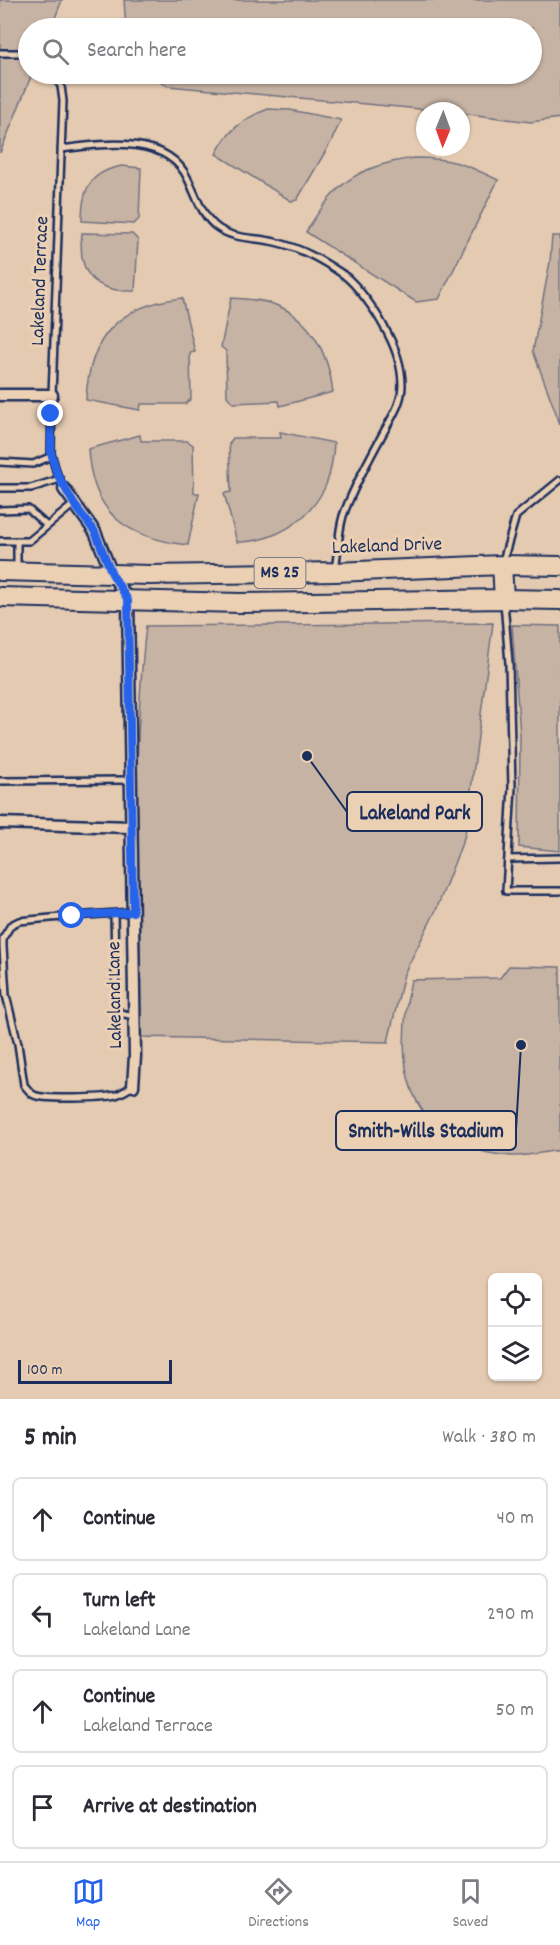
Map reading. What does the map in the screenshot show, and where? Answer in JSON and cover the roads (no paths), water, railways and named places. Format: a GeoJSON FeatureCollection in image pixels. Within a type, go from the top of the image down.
{"type":"FeatureCollection","features":[{"type":"Feature","properties":{"kind":"highway","name":"Lakeland Drive"},"geometry":{"type":"LineString","coordinates":[[8,571],[150,575],[335,572],[502,565],[560,566]]}},
{"type":"Feature","properties":{"kind":"highway"},"geometry":{"type":"LineString","coordinates":[[502,565],[504,599]]}},
{"type":"Feature","properties":{"kind":"highway"},"geometry":{"type":"LineString","coordinates":[[335,572],[335,602]]}},
{"type":"Feature","properties":{"kind":"highway","name":"MS 25"},"geometry":{"type":"LineString","coordinates":[[0,597],[240,603],[560,600]]}},
{"type":"Feature","properties":{"kind":"street"},"geometry":{"type":"LineString","coordinates":[[0,395],[51,395]]}},
{"type":"Feature","properties":{"kind":"street"},"geometry":{"type":"LineString","coordinates":[[62,484],[95,532],[112,574],[128,600]]}},
{"type":"Feature","properties":{"kind":"street","name":"Lakeland Lane"},"geometry":{"type":"LineString","coordinates":[[128,600],[135,1016],[133,1086]]}},
{"type":"Feature","properties":{"kind":"street"},"geometry":{"type":"LineString","coordinates":[[0,823],[131,827]]}},
{"type":"Feature","properties":{"kind":"lane"},"geometry":{"type":"LineString","coordinates":[[0,53],[18,53]]}},
{"type":"Feature","properties":{"kind":"lane","name":"Lakeland Terrace"},"geometry":{"type":"LineString","coordinates":[[59,84],[63,101],[51,395],[52,456],[62,484]]}},
{"type":"Feature","properties":{"kind":"lane"},"geometry":{"type":"LineString","coordinates":[[61,149],[100,144],[128,144],[144,146],[166,154],[184,169],[204,212],[218,228],[244,239],[273,241],[298,248],[313,256],[347,277],[377,314],[393,344],[402,385],[398,408],[381,437],[342,517],[335,572]]}},
{"type":"Feature","properties":{"kind":"lane"},"geometry":{"type":"LineString","coordinates":[[0,462],[33,464],[52,456]]}},
{"type":"Feature","properties":{"kind":"lane"},"geometry":{"type":"LineString","coordinates":[[502,565],[516,516],[560,480]]}},
{"type":"Feature","properties":{"kind":"lane"},"geometry":{"type":"LineString","coordinates":[[0,488],[31,488],[62,484]]}},
{"type":"Feature","properties":{"kind":"lane"},"geometry":{"type":"LineString","coordinates":[[0,541],[29,541],[74,504]]}},
{"type":"Feature","properties":{"kind":"lane"},"geometry":{"type":"LineString","coordinates":[[0,510],[28,509],[47,526]]}},
{"type":"Feature","properties":{"kind":"lane"},"geometry":{"type":"LineString","coordinates":[[8,571],[17,541]]}},
{"type":"Feature","properties":{"kind":"lane"},"geometry":{"type":"LineString","coordinates":[[504,599],[512,787],[506,891],[560,891]]}},
{"type":"Feature","properties":{"kind":"lane"},"geometry":{"type":"LineString","coordinates":[[0,781],[130,780]]}},
{"type":"Feature","properties":{"kind":"lane"},"geometry":{"type":"LineString","coordinates":[[508,859],[560,858]]}},
{"type":"Feature","properties":{"kind":"lane"},"geometry":{"type":"LineString","coordinates":[[133,912],[19,921],[11,925],[3,938],[6,995],[18,1044],[24,1085],[35,1095],[45,1098],[105,1096],[117,1094],[133,1086]]}},
{"type":"Feature","properties":{"kind":"lane"},"geometry":{"type":"LineString","coordinates":[[114,914],[116,1006],[120,1013],[135,1016]]}},
{"type":"Feature","properties":{"kind":"place","name":"Lakeland Park"},"geometry":{"type":"Point","coordinates":[307,756]}},
{"type":"Feature","properties":{"kind":"place","name":"Smith-Wills Stadium"},"geometry":{"type":"Point","coordinates":[521,1045]}}]}
